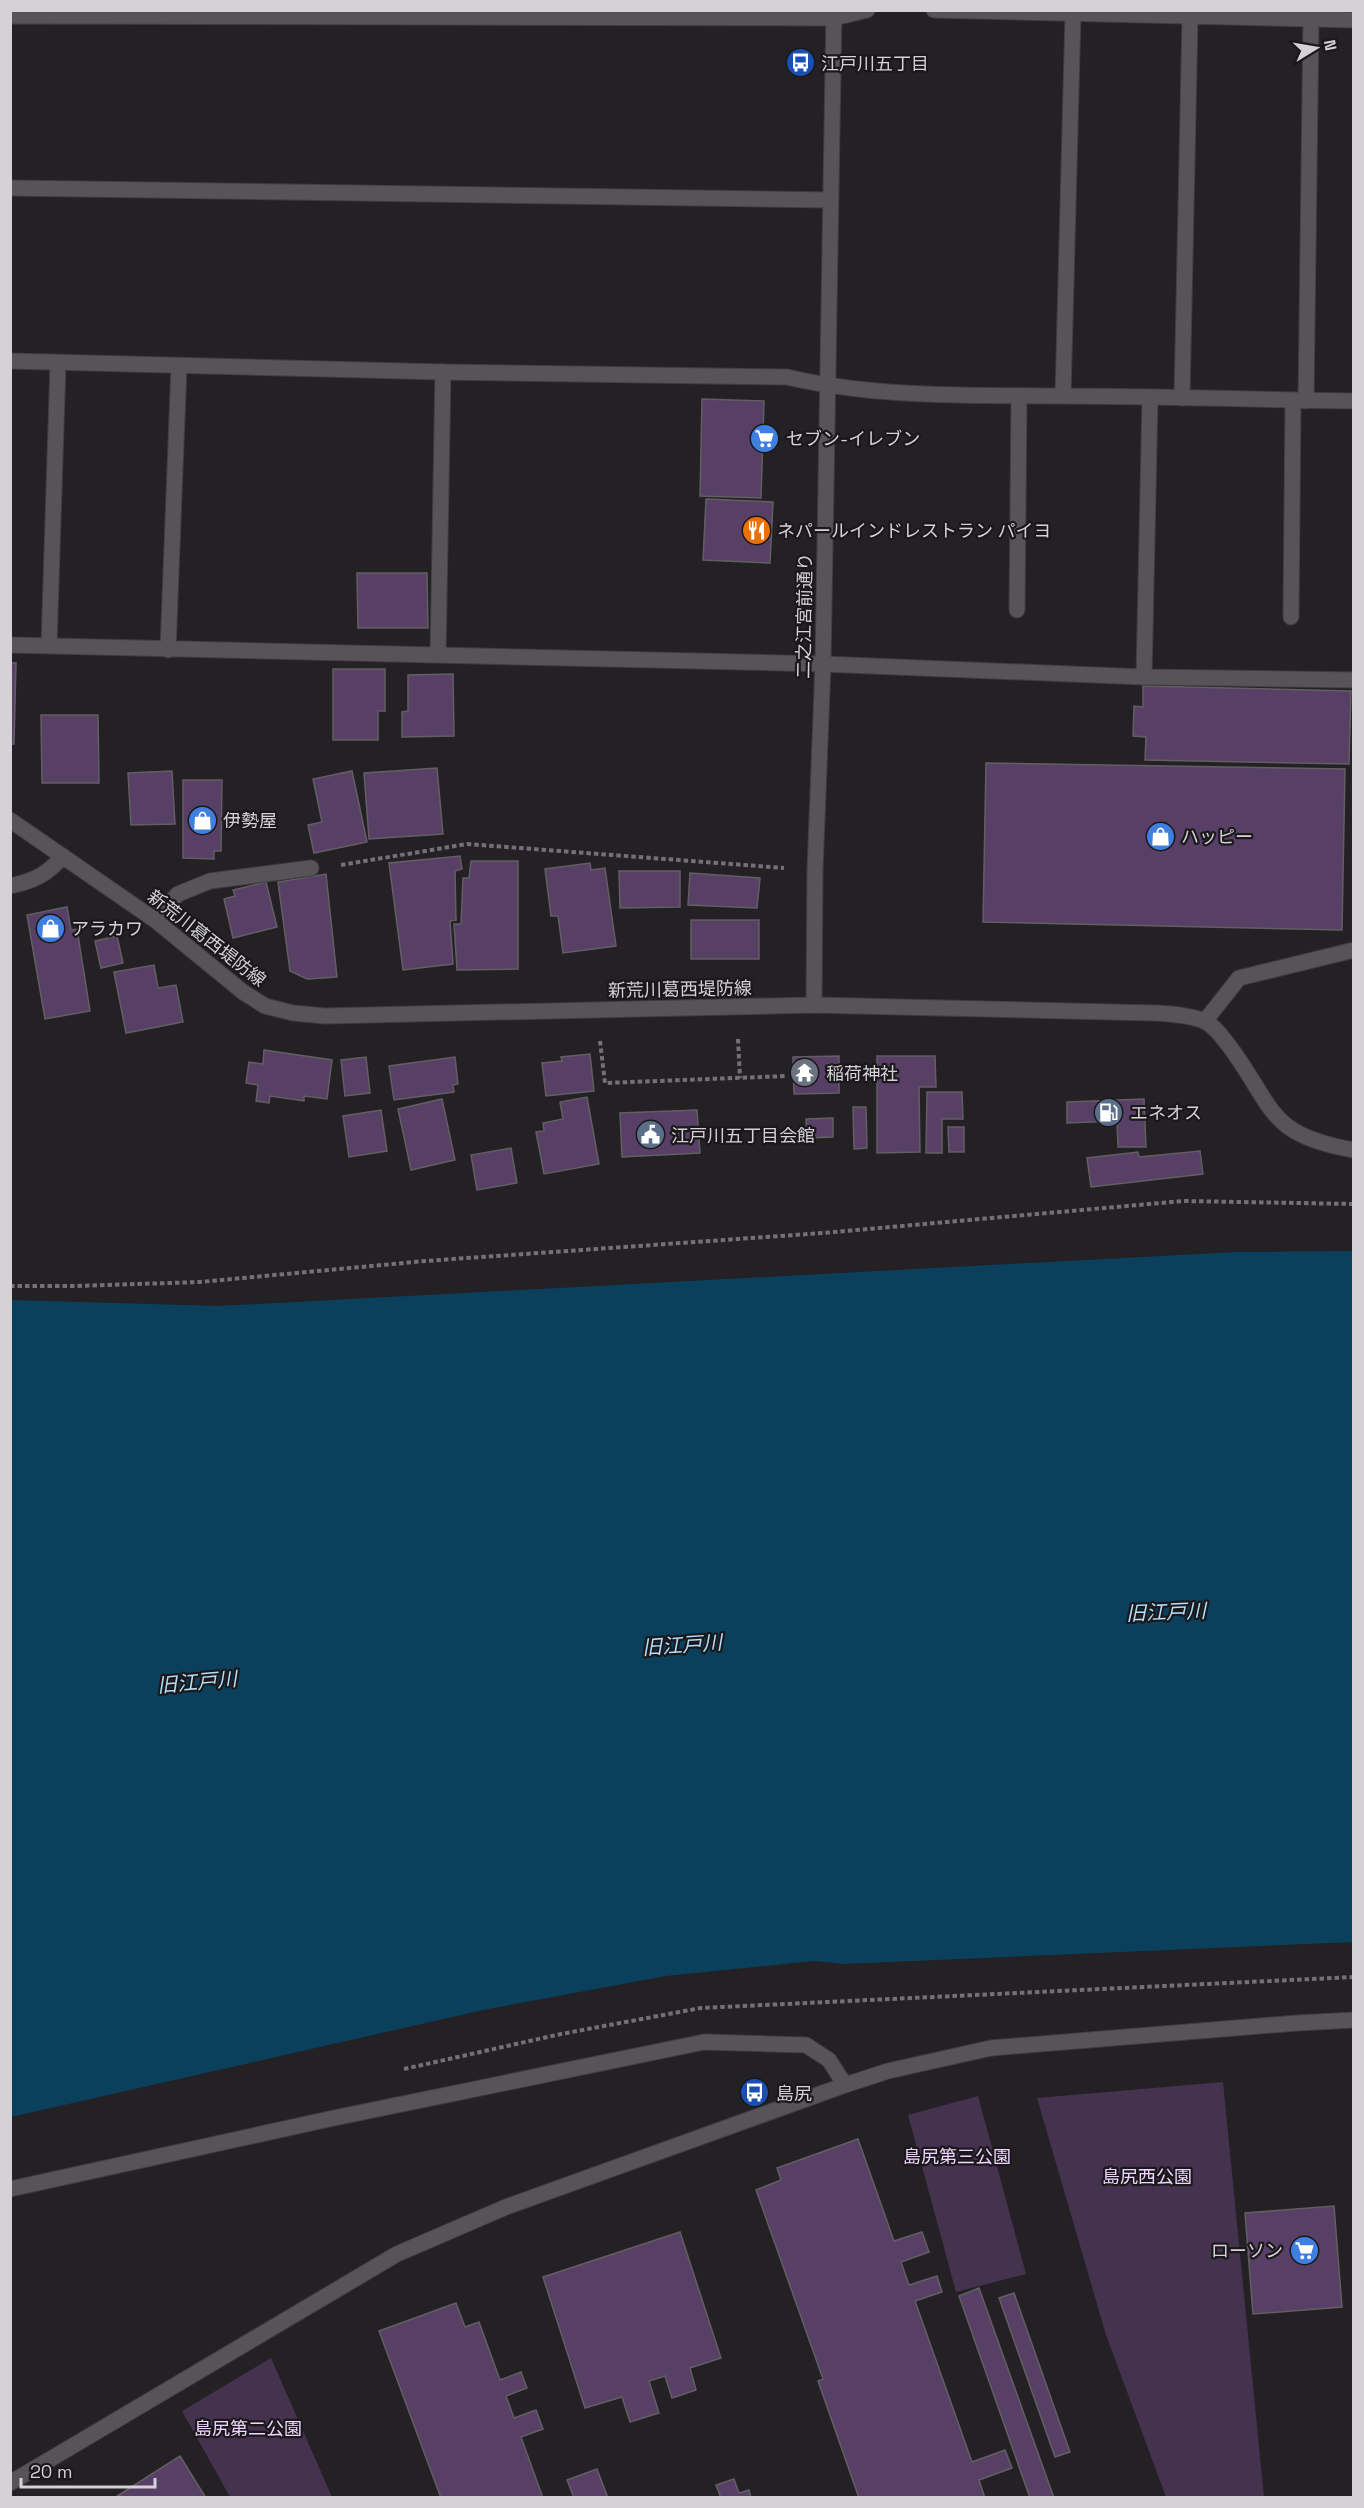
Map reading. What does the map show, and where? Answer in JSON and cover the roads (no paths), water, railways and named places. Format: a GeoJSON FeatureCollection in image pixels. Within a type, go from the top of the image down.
{"type":"FeatureCollection","features":[{"type":"Feature","properties":{"kind":"street"},"geometry":{"type":"LineString","coordinates":[[10,16],[834,14],[867,10]]}},
{"type":"Feature","properties":{"kind":"street"},"geometry":{"type":"LineString","coordinates":[[934,10],[1353,20]]}},
{"type":"Feature","properties":{"kind":"street","name":"二之江宮前通り"},"geometry":{"type":"LineString","coordinates":[[814,1005],[815,870],[823,664],[834,14]]}},
{"type":"Feature","properties":{"kind":"street"},"geometry":{"type":"LineString","coordinates":[[1063,396],[1073,14]]}},
{"type":"Feature","properties":{"kind":"street"},"geometry":{"type":"LineString","coordinates":[[1182,398],[1190,17]]}},
{"type":"Feature","properties":{"kind":"street"},"geometry":{"type":"LineString","coordinates":[[1291,617],[1311,19]]}},
{"type":"Feature","properties":{"kind":"street"},"geometry":{"type":"LineString","coordinates":[[10,188],[830,200]]}},
{"type":"Feature","properties":{"kind":"street"},"geometry":{"type":"LineString","coordinates":[[10,361],[443,372],[787,377],[827,386],[864,390],[1019,396],[1353,401]]}},
{"type":"Feature","properties":{"kind":"street"},"geometry":{"type":"LineString","coordinates":[[49,646],[58,363]]}},
{"type":"Feature","properties":{"kind":"street"},"geometry":{"type":"LineString","coordinates":[[168,650],[179,366]]}},
{"type":"Feature","properties":{"kind":"street"},"geometry":{"type":"LineString","coordinates":[[438,655],[443,372]]}},
{"type":"Feature","properties":{"kind":"street"},"geometry":{"type":"LineString","coordinates":[[1017,610],[1019,396]]}},
{"type":"Feature","properties":{"kind":"street"},"geometry":{"type":"LineString","coordinates":[[1144,677],[1150,398]]}},
{"type":"Feature","properties":{"kind":"street"},"geometry":{"type":"LineString","coordinates":[[10,645],[823,664],[1144,677],[1353,680]]}},
{"type":"Feature","properties":{"kind":"street","name":"新荒川葛西堤防線"},"geometry":{"type":"LineString","coordinates":[[10,820],[155,920],[243,992],[265,1006],[293,1013],[325,1016],[814,1005],[1154,1013],[1204,1021]]}},
{"type":"Feature","properties":{"kind":"street"},"geometry":{"type":"LineString","coordinates":[[10,886],[34,880],[52,869],[63,856]]}},
{"type":"Feature","properties":{"kind":"street"},"geometry":{"type":"LineString","coordinates":[[155,920],[178,894],[210,881],[305,870]]}},
{"type":"Feature","properties":{"kind":"street"},"geometry":{"type":"LineString","coordinates":[[1353,950],[1239,978],[1204,1021],[1215,1029],[1234,1053],[1277,1119],[1295,1133],[1317,1142],[1353,1150]]}},
{"type":"Feature","properties":{"kind":"street"},"geometry":{"type":"LineString","coordinates":[[10,2483],[397,2254],[506,2207],[845,2085],[888,2071],[991,2048],[1353,2020]]}},
{"type":"Feature","properties":{"kind":"street"},"geometry":{"type":"LineString","coordinates":[[10,2189],[334,2118],[704,2042],[806,2045],[829,2060],[845,2085]]}},
{"type":"Feature","properties":{"kind":"water","name":"旧江戸川"},"geometry":{"type":"Polygon","coordinates":[[[1353,1251],[1353,1942],[843,1964],[814,1961],[666,1976],[483,2010],[11,2117],[11,1300],[219,1306],[1236,1252],[1353,1251]]]}},
{"type":"Feature","properties":{"kind":"place","name":"江戸川五丁目"},"geometry":{"type":"Point","coordinates":[800,63]}},
{"type":"Feature","properties":{"kind":"place","name":"セブン-イレブン"},"geometry":{"type":"Point","coordinates":[765,438]}},
{"type":"Feature","properties":{"kind":"place","name":"ネパールインドレストラン パイヨ"},"geometry":{"type":"Point","coordinates":[756,530]}},
{"type":"Feature","properties":{"kind":"place","name":"伊勢屋"},"geometry":{"type":"Point","coordinates":[202,820]}},
{"type":"Feature","properties":{"kind":"place","name":"ハッピー"},"geometry":{"type":"Point","coordinates":[1160,836]}},
{"type":"Feature","properties":{"kind":"place","name":"アラカワ"},"geometry":{"type":"Point","coordinates":[50,928]}},
{"type":"Feature","properties":{"kind":"place","name":"稲荷神社"},"geometry":{"type":"Point","coordinates":[805,1073]}},
{"type":"Feature","properties":{"kind":"place","name":"エネオス"},"geometry":{"type":"Point","coordinates":[1109,1112]}},
{"type":"Feature","properties":{"kind":"place","name":"江戸川五丁目会館"},"geometry":{"type":"Point","coordinates":[650,1135]}},
{"type":"Feature","properties":{"kind":"place","name":"島尻"},"geometry":{"type":"Point","coordinates":[755,2093]}},
{"type":"Feature","properties":{"kind":"place","name":"ローソン"},"geometry":{"type":"Point","coordinates":[1304,2250]}},
{"type":"Feature","properties":{"kind":"park label","name":"島尻第三公園"},"geometry":{"type":"Point","coordinates":[957,2156]}},
{"type":"Feature","properties":{"kind":"park label","name":"島尻西公園"},"geometry":{"type":"Point","coordinates":[1147,2176]}},
{"type":"Feature","properties":{"kind":"park label","name":"島尻第二公園"},"geometry":{"type":"Point","coordinates":[248,2428]}}]}
